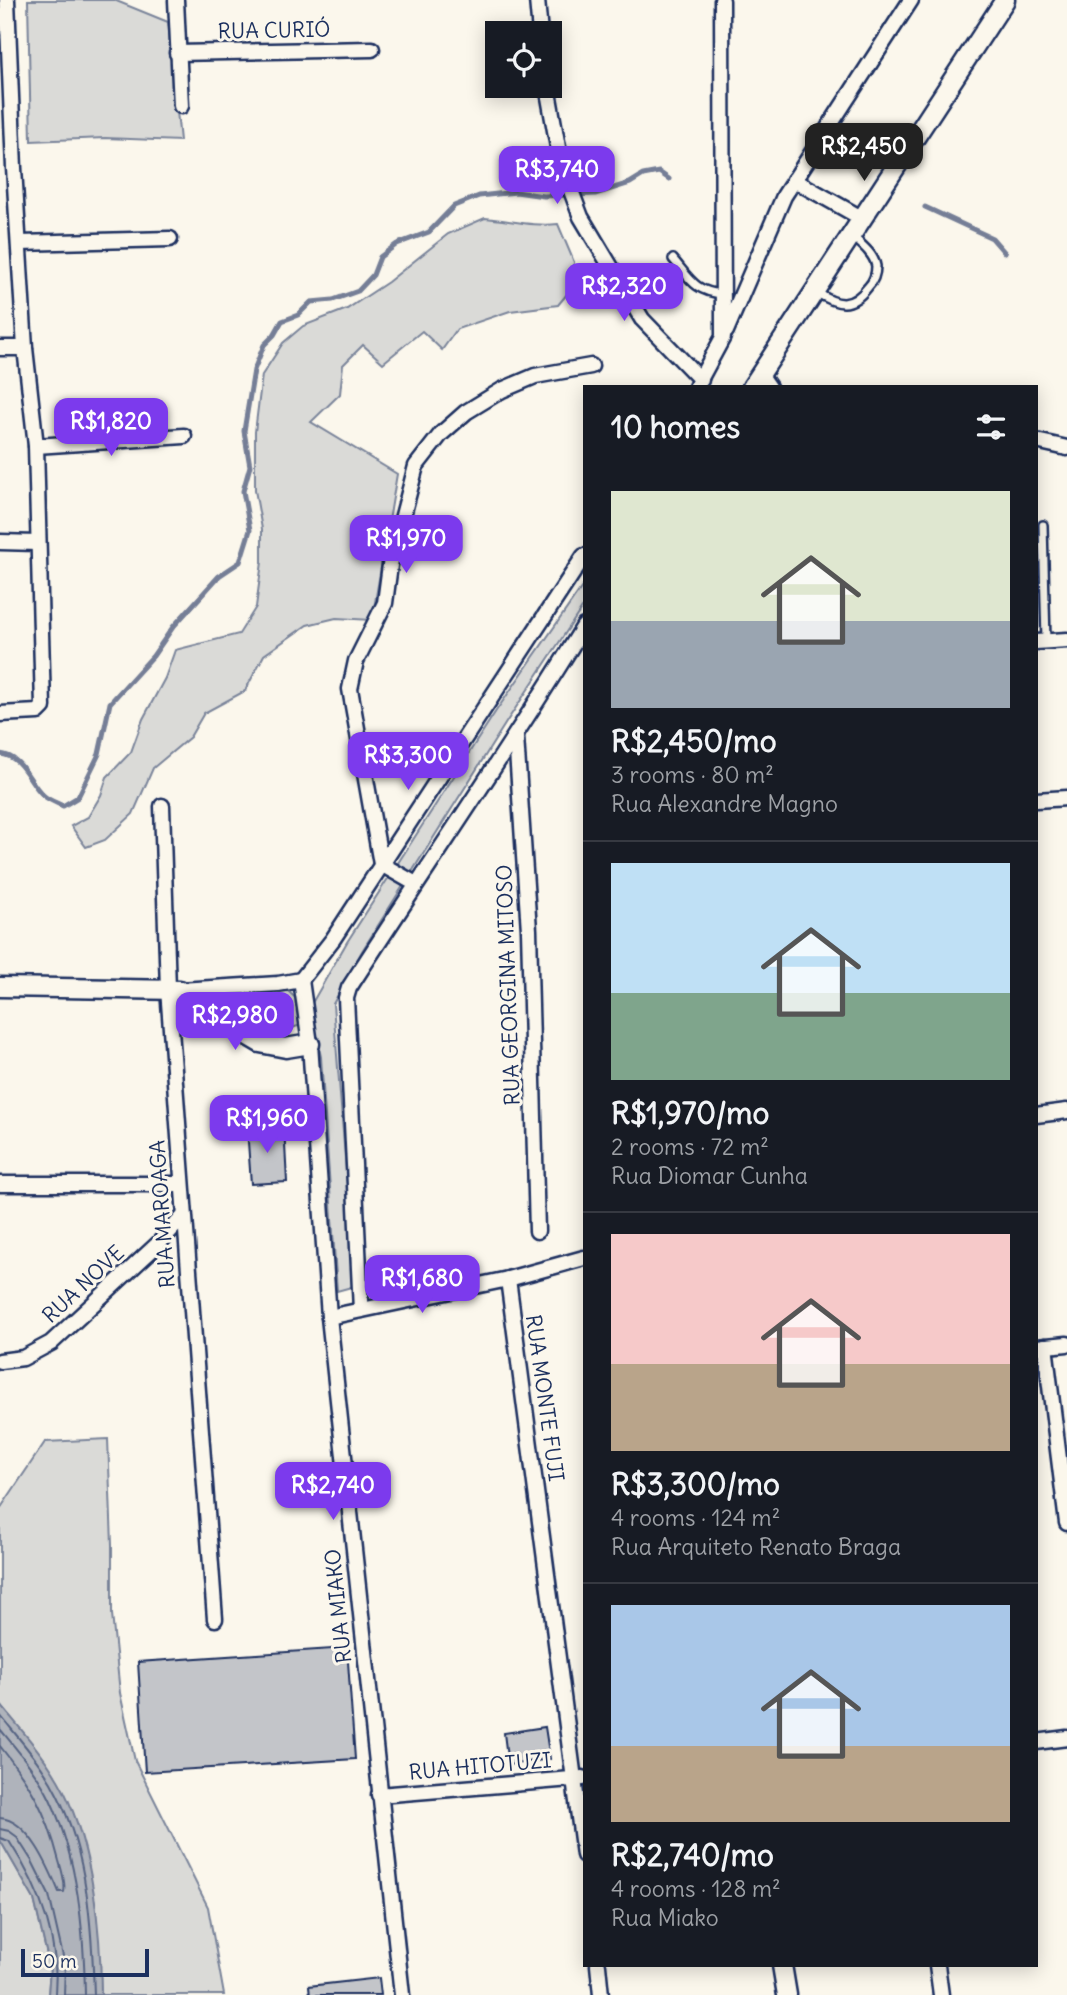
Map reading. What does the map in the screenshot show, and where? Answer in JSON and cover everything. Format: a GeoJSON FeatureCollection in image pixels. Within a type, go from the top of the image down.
{"type":"FeatureCollection","features":[{"type":"Feature","properties":{"kind":"street"},"geometry":{"type":"LineString","coordinates":[[0,714],[43,710],[36,446],[25,348],[20,243],[7,169],[7,0]]}},
{"type":"Feature","properties":{"kind":"street"},"geometry":{"type":"LineString","coordinates":[[176,0],[181,106]]}},
{"type":"Feature","properties":{"kind":"street"},"geometry":{"type":"LineString","coordinates":[[537,0],[539,21]]}},
{"type":"Feature","properties":{"kind":"street"},"geometry":{"type":"LineString","coordinates":[[722,0],[723,337]]}},
{"type":"Feature","properties":{"kind":"street"},"geometry":{"type":"LineString","coordinates":[[549,98],[561,164],[589,233],[642,319],[698,384],[723,337],[784,195],[911,0]]}},
{"type":"Feature","properties":{"kind":"street"},"geometry":{"type":"LineString","coordinates":[[760,383],[815,292],[1005,0]]}},
{"type":"Feature","properties":{"kind":"street","name":"RUA CURIÓ"},"geometry":{"type":"LineString","coordinates":[[177,53],[372,49]]}},
{"type":"Feature","properties":{"kind":"street"},"geometry":{"type":"LineString","coordinates":[[794,180],[863,219]]}},
{"type":"Feature","properties":{"kind":"street"},"geometry":{"type":"LineString","coordinates":[[20,243],[170,239]]}},
{"type":"Feature","properties":{"kind":"street"},"geometry":{"type":"LineString","coordinates":[[0,348],[25,348]]}},
{"type":"Feature","properties":{"kind":"street"},"geometry":{"type":"LineString","coordinates":[[416,884],[382,864],[350,689],[356,661],[385,603],[390,565],[416,466],[441,434],[466,412],[502,390],[535,376],[591,366]]}},
{"type":"Feature","properties":{"kind":"street"},"geometry":{"type":"LineString","coordinates":[[36,446],[184,436]]}},
{"type":"Feature","properties":{"kind":"street"},"geometry":{"type":"LineString","coordinates":[[1038,441],[1067,448]]}},
{"type":"Feature","properties":{"kind":"street"},"geometry":{"type":"LineString","coordinates":[[0,542],[37,543]]}},
{"type":"Feature","properties":{"kind":"street"},"geometry":{"type":"LineString","coordinates":[[0,987],[174,989],[278,984],[301,980],[333,939],[583,558]]}},
{"type":"Feature","properties":{"kind":"street"},"geometry":{"type":"LineString","coordinates":[[361,1310],[346,998],[349,988],[516,737],[583,628]]}},
{"type":"Feature","properties":{"kind":"street"},"geometry":{"type":"LineString","coordinates":[[1041,641],[1067,640]]}},
{"type":"Feature","properties":{"kind":"street","name":"RUA GEORGINA MITOSO"},"geometry":{"type":"LineString","coordinates":[[516,737],[529,930],[537,1231]]}},
{"type":"Feature","properties":{"kind":"street"},"geometry":{"type":"LineString","coordinates":[[1038,800],[1067,798]]}},
{"type":"Feature","properties":{"kind":"street","name":"RUA MAROAGA"},"geometry":{"type":"LineString","coordinates":[[162,806],[174,989],[183,1217],[215,1619]]}},
{"type":"Feature","properties":{"kind":"street","name":"RUA MIAKO"},"geometry":{"type":"LineString","coordinates":[[301,980],[310,1044],[329,1317],[401,1995]]}},
{"type":"Feature","properties":{"kind":"street"},"geometry":{"type":"LineString","coordinates":[[174,989],[260,1043],[286,1048],[310,1044]]}},
{"type":"Feature","properties":{"kind":"street"},"geometry":{"type":"LineString","coordinates":[[1038,1115],[1067,1111]]}},
{"type":"Feature","properties":{"kind":"street"},"geometry":{"type":"LineString","coordinates":[[0,1184],[181,1184]]}},
{"type":"Feature","properties":{"kind":"street","name":"RUA NOVE"},"geometry":{"type":"LineString","coordinates":[[0,1361],[23,1358],[51,1343],[159,1243],[183,1217]]}},
{"type":"Feature","properties":{"kind":"street"},"geometry":{"type":"LineString","coordinates":[[329,1317],[508,1279],[583,1258]]}},
{"type":"Feature","properties":{"kind":"street","name":"RUA MONTE FUJI"},"geometry":{"type":"LineString","coordinates":[[508,1279],[580,1779],[583,1836]]}},
{"type":"Feature","properties":{"kind":"street"},"geometry":{"type":"LineString","coordinates":[[1067,1344],[1040,1347],[1067,1523]]}},
{"type":"Feature","properties":{"kind":"street"},"geometry":{"type":"LineString","coordinates":[[1038,1742],[1067,1738]]}},
{"type":"Feature","properties":{"kind":"street","name":"RUA HITOTUZI"},"geometry":{"type":"LineString","coordinates":[[379,1795],[580,1779]]}},
{"type":"Feature","properties":{"kind":"street"},"geometry":{"type":"LineString","coordinates":[[598,1967],[601,1995]]}},
{"type":"Feature","properties":{"kind":"street"},"geometry":{"type":"LineString","coordinates":[[782,1967],[787,1995]]}},
{"type":"Feature","properties":{"kind":"street"},"geometry":{"type":"LineString","coordinates":[[937,1967],[941,1995]]}},
{"type":"Feature","properties":{"kind":"lane"},"geometry":{"type":"LineString","coordinates":[[815,292],[832,302],[850,303],[860,297],[873,281],[876,266],[871,255],[852,236]]}},
{"type":"Feature","properties":{"kind":"lane"},"geometry":{"type":"LineString","coordinates":[[673,259],[695,286],[709,293],[723,294]]}},
{"type":"Feature","properties":{"kind":"lane"},"geometry":{"type":"LineString","coordinates":[[1041,641],[1043,525]]}},
{"type":"Feature","properties":{"kind":"shaded area"},"geometry":{"type":"Polygon","coordinates":[[[28,0],[114,0],[168,22],[180,141],[105,138],[31,141],[28,0]]]}},
{"type":"Feature","properties":{"kind":"shaded area"},"geometry":{"type":"Polygon","coordinates":[[[485,218],[531,224],[558,224],[574,262],[573,287],[558,305],[510,311],[457,329],[442,350],[422,331],[383,363],[363,345],[343,365],[340,394],[311,422],[397,474],[372,620],[336,618],[307,625],[264,655],[245,691],[204,713],[190,737],[153,768],[133,814],[105,840],[86,847],[71,826],[88,817],[101,795],[107,777],[131,752],[175,650],[239,634],[256,607],[262,562],[262,529],[255,490],[255,432],[262,375],[283,343],[303,326],[347,309],[388,282],[448,234],[485,218]]]}},
{"type":"Feature","properties":{"kind":"shaded area"},"geometry":{"type":"Polygon","coordinates":[[[583,585],[583,607],[507,721],[362,951],[333,1004],[355,1286],[337,1291],[321,1057],[315,1028],[305,1019],[298,1026],[285,1030],[213,989],[276,987],[288,991],[308,1010],[347,942],[496,711],[583,585]]]}},
{"type":"Feature","properties":{"kind":"shaded area"},"geometry":{"type":"Polygon","coordinates":[[[108,1439],[112,1614],[120,1693],[135,1761],[208,1907],[224,1995],[101,1995],[95,1902],[76,1821],[63,1790],[45,1761],[0,1704],[0,1509],[45,1442],[108,1439]]]}},
{"type":"Feature","properties":{"kind":"shaded area"},"geometry":{"type":"Polygon","coordinates":[[[0,1840],[34,1899],[50,1968],[48,1995],[0,1995],[0,1840]]]}},
{"type":"Feature","properties":{"kind":"water"},"geometry":{"type":"Polygon","coordinates":[[[0,1704],[50,1768],[74,1814],[88,1864],[97,1917],[101,1995],[48,1995],[50,1968],[34,1899],[0,1840],[0,1704]]]}},
{"type":"Feature","properties":{"kind":"building"},"geometry":{"type":"Polygon","coordinates":[[[284,1126],[287,1182],[251,1184],[247,1128],[284,1126]]]}},
{"type":"Feature","properties":{"kind":"building"},"geometry":{"type":"Polygon","coordinates":[[[347,1648],[355,1759],[145,1772],[138,1662],[347,1648]]]}},
{"type":"Feature","properties":{"kind":"building"},"geometry":{"type":"Polygon","coordinates":[[[545,1727],[550,1759],[508,1765],[504,1733],[545,1727]]]}},
{"type":"Feature","properties":{"kind":"building"},"geometry":{"type":"Polygon","coordinates":[[[379,1978],[381,1995],[310,1995],[309,1986],[379,1978]]]}},
{"type":"Feature","properties":{"kind":"waterway"},"geometry":{"type":"LineString","coordinates":[[0,754],[8,756],[20,765],[38,790],[50,800],[63,806],[78,797],[99,754],[110,703],[219,576],[240,562],[250,530],[243,491],[250,466],[244,431],[254,370],[264,345],[282,321],[298,315],[311,302],[333,300],[358,291],[373,275],[380,257],[397,244],[429,232],[454,206],[479,196],[516,192],[544,196],[595,194],[630,183],[643,175],[659,172],[669,179]]}},
{"type":"Feature","properties":{"kind":"waterway"},"geometry":{"type":"LineString","coordinates":[[925,207],[992,238],[1005,253]]}}]}
